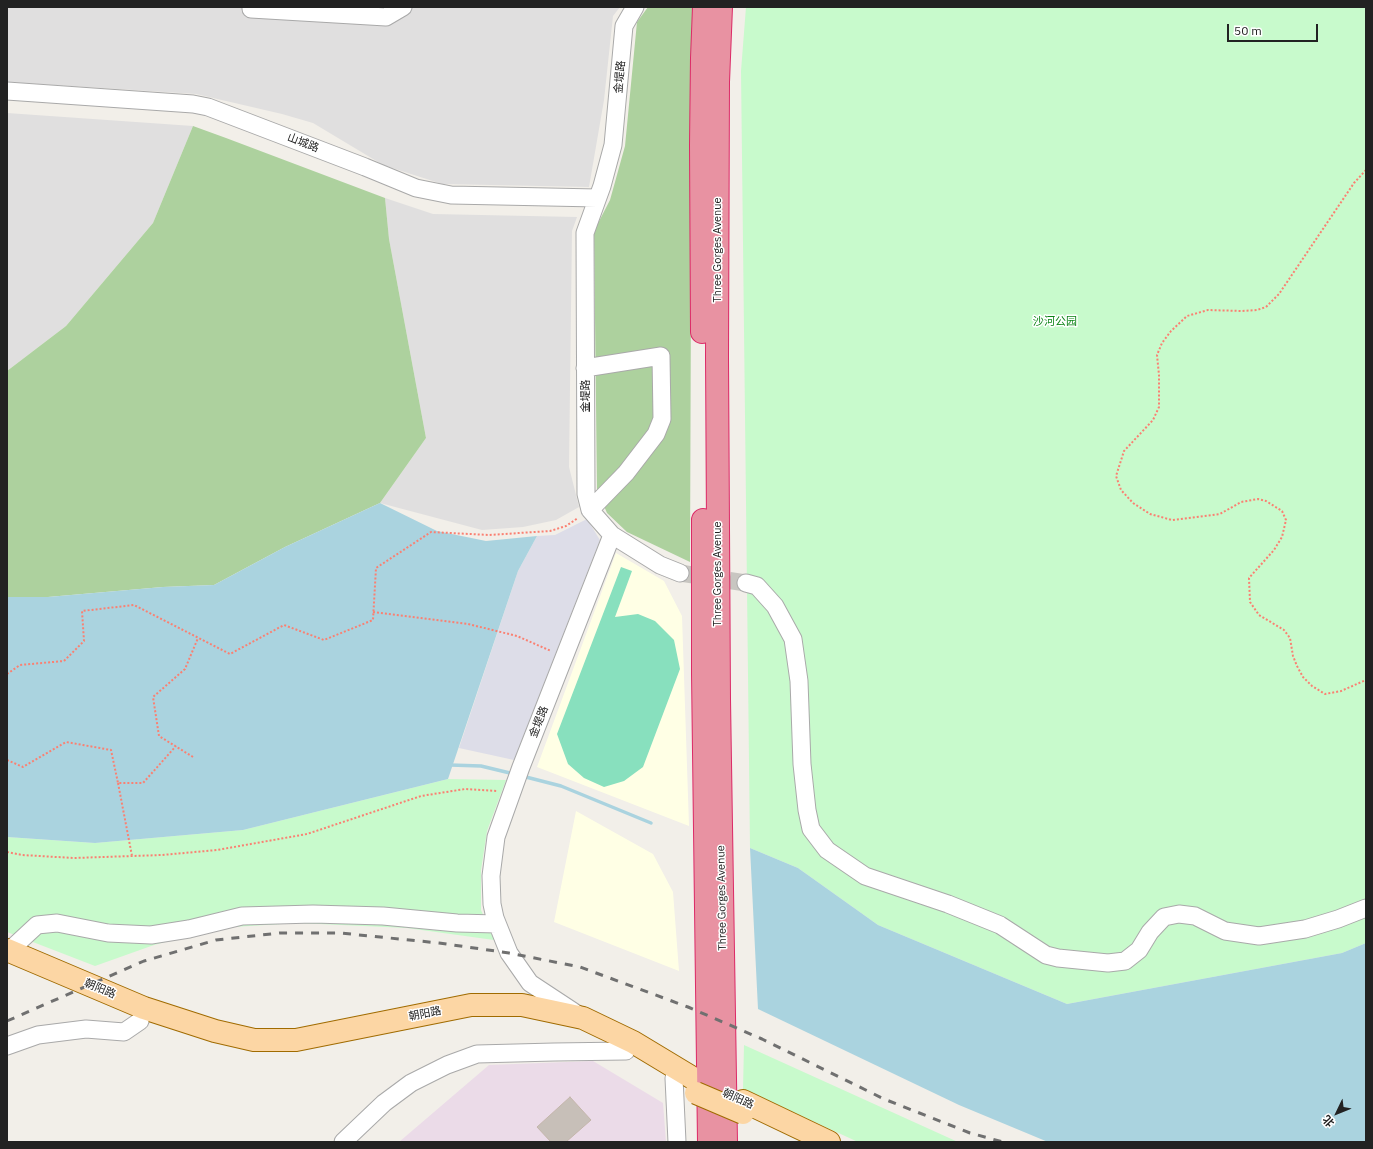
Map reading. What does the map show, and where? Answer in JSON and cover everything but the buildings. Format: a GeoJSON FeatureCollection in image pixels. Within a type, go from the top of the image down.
{"type":"FeatureCollection","features":[{"type":"Feature","properties":{"kind":"highway","name":"Three Gorges Avenue"},"geometry":{"type":"LineString","coordinates":[[704,7],[701,137],[703,674],[709,1142]]}},
{"type":"Feature","properties":{"kind":"highway","name":"Three Gorges Avenue"},"geometry":{"type":"LineString","coordinates":[[721,7],[718,82],[717,365],[719,691],[726,1142]]}},
{"type":"Feature","properties":{"kind":"main road","name":"朝阳路"},"geometry":{"type":"LineString","coordinates":[[8,955],[144,1008],[215,1031],[254,1040],[296,1040],[471,1005],[522,1005],[583,1018],[633,1042],[696,1086]]}},
{"type":"Feature","properties":{"kind":"main road","name":"朝阳路"},"geometry":{"type":"LineString","coordinates":[[8,955],[140,1021],[190,1038],[249,1053],[294,1054],[467,1019],[518,1018],[578,1031],[626,1052],[674,1078],[829,1142]]}},
{"type":"Feature","properties":{"kind":"main road","name":"朝阳路"},"geometry":{"type":"LineString","coordinates":[[743,1107],[802,1142]]}},
{"type":"Feature","properties":{"kind":"street"},"geometry":{"type":"LineString","coordinates":[[251,7],[386,17],[403,7]]}},
{"type":"Feature","properties":{"kind":"street","name":"金堤路"},"geometry":{"type":"LineString","coordinates":[[513,788],[612,535],[590,510],[586,494],[584,233],[613,145],[624,26],[635,7]]}},
{"type":"Feature","properties":{"kind":"street","name":"山城路"},"geometry":{"type":"LineString","coordinates":[[7,91],[193,104],[208,107],[416,188],[451,195],[595,203]]}},
{"type":"Feature","properties":{"kind":"street","name":"山城路"},"geometry":{"type":"LineString","coordinates":[[7,102],[192,115],[215,120],[415,199],[443,205],[595,203]]}},
{"type":"Feature","properties":{"kind":"street"},"geometry":{"type":"LineString","coordinates":[[585,368],[661,356],[662,419],[656,434],[626,473],[590,510]]}},
{"type":"Feature","properties":{"kind":"street"},"geometry":{"type":"LineString","coordinates":[[612,535],[660,565],[680,573]]}},
{"type":"Feature","properties":{"kind":"street"},"geometry":{"type":"LineString","coordinates":[[746,583],[757,586],[776,606],[793,638],[800,680],[802,764],[806,810],[811,829],[827,850],[865,876],[948,904],[1000,925],[1046,955],[1058,958],[1108,963],[1125,961],[1139,950],[1150,932],[1164,917],[1179,914],[1195,916],[1225,931],[1259,936],[1305,929],[1338,919],[1366,908]]}},
{"type":"Feature","properties":{"kind":"street"},"geometry":{"type":"LineString","coordinates":[[513,788],[496,836],[491,876],[492,904],[497,924],[509,953],[530,983],[583,1018]]}},
{"type":"Feature","properties":{"kind":"street"},"geometry":{"type":"LineString","coordinates":[[8,955],[37,925],[57,923],[108,933],[151,935],[189,929],[242,916],[313,914],[383,916],[457,923],[497,924]]}},
{"type":"Feature","properties":{"kind":"street"},"geometry":{"type":"LineString","coordinates":[[7,1046],[38,1034],[86,1029],[124,1032],[140,1021]]}},
{"type":"Feature","properties":{"kind":"street"},"geometry":{"type":"LineString","coordinates":[[343,1142],[384,1103],[411,1083],[447,1065],[477,1054],[626,1052]]}},
{"type":"Feature","properties":{"kind":"street"},"geometry":{"type":"LineString","coordinates":[[674,1078],[677,1142]]}},
{"type":"Feature","properties":{"kind":"path"},"geometry":{"type":"LineString","coordinates":[[1366,170],[1354,183],[1279,294],[1266,307],[1257,310],[1241,311],[1208,310],[1187,316],[1171,331],[1162,343],[1157,355],[1159,375],[1159,406],[1154,420],[1124,451],[1116,476],[1121,490],[1134,503],[1150,514],[1172,520],[1220,514],[1241,502],[1258,499],[1266,501],[1282,511],[1286,520],[1282,537],[1274,550],[1249,578],[1250,602],[1259,615],[1284,630],[1290,638],[1293,656],[1297,666],[1303,677],[1312,686],[1325,694],[1341,691],[1366,680]]}},
{"type":"Feature","properties":{"kind":"path"},"geometry":{"type":"LineString","coordinates":[[7,674],[20,665],[64,661],[84,641],[82,611],[134,605],[230,654],[284,625],[324,640],[373,620],[376,568],[431,532],[489,535],[550,531],[566,526],[590,510]]}},
{"type":"Feature","properties":{"kind":"path"},"geometry":{"type":"LineString","coordinates":[[373,612],[468,624],[517,636],[564,656]]}},
{"type":"Feature","properties":{"kind":"path"},"geometry":{"type":"LineString","coordinates":[[193,756],[159,736],[153,697],[185,669],[198,638]]}},
{"type":"Feature","properties":{"kind":"path"},"geometry":{"type":"LineString","coordinates":[[7,760],[23,767],[66,742],[111,750],[132,856]]}},
{"type":"Feature","properties":{"kind":"path"},"geometry":{"type":"LineString","coordinates":[[118,783],[143,783],[176,746]]}},
{"type":"Feature","properties":{"kind":"path"},"geometry":{"type":"LineString","coordinates":[[7,852],[22,855],[74,858],[162,855],[218,850],[307,834],[421,796],[465,788],[513,788]]}},
{"type":"Feature","properties":{"kind":"shaded area"},"geometry":{"type":"Polygon","coordinates":[[[7,7],[620,7],[613,16],[604,100],[589,187],[442,184],[383,165],[313,123],[282,114],[196,94],[7,82],[7,7]]]}},
{"type":"Feature","properties":{"kind":"shaded area"},"geometry":{"type":"Polygon","coordinates":[[[7,113],[193,126],[153,223],[66,326],[7,371],[7,113]]]}},
{"type":"Feature","properties":{"kind":"shaded area"},"geometry":{"type":"Polygon","coordinates":[[[385,198],[433,214],[577,217],[572,231],[569,467],[579,507],[556,520],[523,527],[482,530],[380,503],[426,438],[389,239],[385,198]]]}},
{"type":"Feature","properties":{"kind":"shaded area"},"geometry":{"type":"Polygon","coordinates":[[[587,519],[600,540],[514,760],[459,748],[518,571],[537,536],[555,535],[587,519]]]}},
{"type":"Feature","properties":{"kind":"shaded area"},"geometry":{"type":"Polygon","coordinates":[[[616,553],[664,581],[682,616],[689,826],[537,767],[616,553]]]}},
{"type":"Feature","properties":{"kind":"shaded area"},"geometry":{"type":"Polygon","coordinates":[[[576,811],[653,854],[673,892],[679,971],[554,922],[576,811]]]}},
{"type":"Feature","properties":{"kind":"shaded area"},"geometry":{"type":"Polygon","coordinates":[[[593,1061],[663,1103],[666,1142],[399,1142],[489,1065],[593,1061]]]}},
{"type":"Feature","properties":{"kind":"green space"},"geometry":{"type":"Polygon","coordinates":[[[648,7],[692,7],[690,562],[627,532],[607,513],[597,490],[594,231],[610,200],[625,146],[637,22],[648,7]]]}},
{"type":"Feature","properties":{"kind":"green space","name":"沙河公园"},"geometry":{"type":"Polygon","coordinates":[[[746,7],[1366,7],[1366,943],[1342,953],[1067,1004],[878,925],[798,868],[750,848],[741,71],[746,7]]]}},
{"type":"Feature","properties":{"kind":"green space"},"geometry":{"type":"Polygon","coordinates":[[[193,126],[385,198],[389,239],[426,438],[380,503],[285,547],[214,585],[163,587],[48,597],[7,597],[7,371],[66,326],[153,223],[193,126]]]}},
{"type":"Feature","properties":{"kind":"green space"},"geometry":{"type":"Polygon","coordinates":[[[621,567],[632,571],[615,617],[638,614],[655,621],[674,640],[680,669],[643,767],[624,781],[604,787],[584,778],[568,764],[557,734],[621,567]]]}},
{"type":"Feature","properties":{"kind":"green space"},"geometry":{"type":"Polygon","coordinates":[[[448,779],[506,780],[487,831],[481,870],[481,910],[494,940],[407,928],[298,923],[217,928],[154,945],[95,966],[7,932],[7,837],[95,843],[243,830],[448,779]]]}},
{"type":"Feature","properties":{"kind":"green space"},"geometry":{"type":"Polygon","coordinates":[[[744,1045],[958,1142],[858,1142],[743,1089],[744,1045]]]}},
{"type":"Feature","properties":{"kind":"water"},"geometry":{"type":"Polygon","coordinates":[[[380,503],[437,531],[486,541],[537,536],[518,571],[448,779],[243,830],[95,843],[7,837],[7,597],[48,597],[163,587],[214,585],[285,547],[380,503]]]}},
{"type":"Feature","properties":{"kind":"water"},"geometry":{"type":"Polygon","coordinates":[[[750,848],[798,868],[878,925],[1067,1004],[1342,953],[1366,943],[1366,1142],[1048,1142],[959,1105],[758,1009],[750,848]]]}},
{"type":"Feature","properties":{"kind":"waterway"},"geometry":{"type":"LineString","coordinates":[[450,765],[481,766],[514,774]]}},
{"type":"Feature","properties":{"kind":"waterway"},"geometry":{"type":"LineString","coordinates":[[522,776],[561,786],[651,823]]}},
{"type":"Feature","properties":{"kind":"tunnel"},"geometry":{"type":"LineString","coordinates":[[680,573],[746,583]]}},
{"type":"Feature","properties":{"kind":"railway"},"geometry":{"type":"LineString","coordinates":[[7,1021],[144,961],[216,940],[280,933],[340,933],[439,943],[509,953],[580,967],[688,1007],[762,1039],[884,1099],[970,1133],[1003,1142]]}}]}
